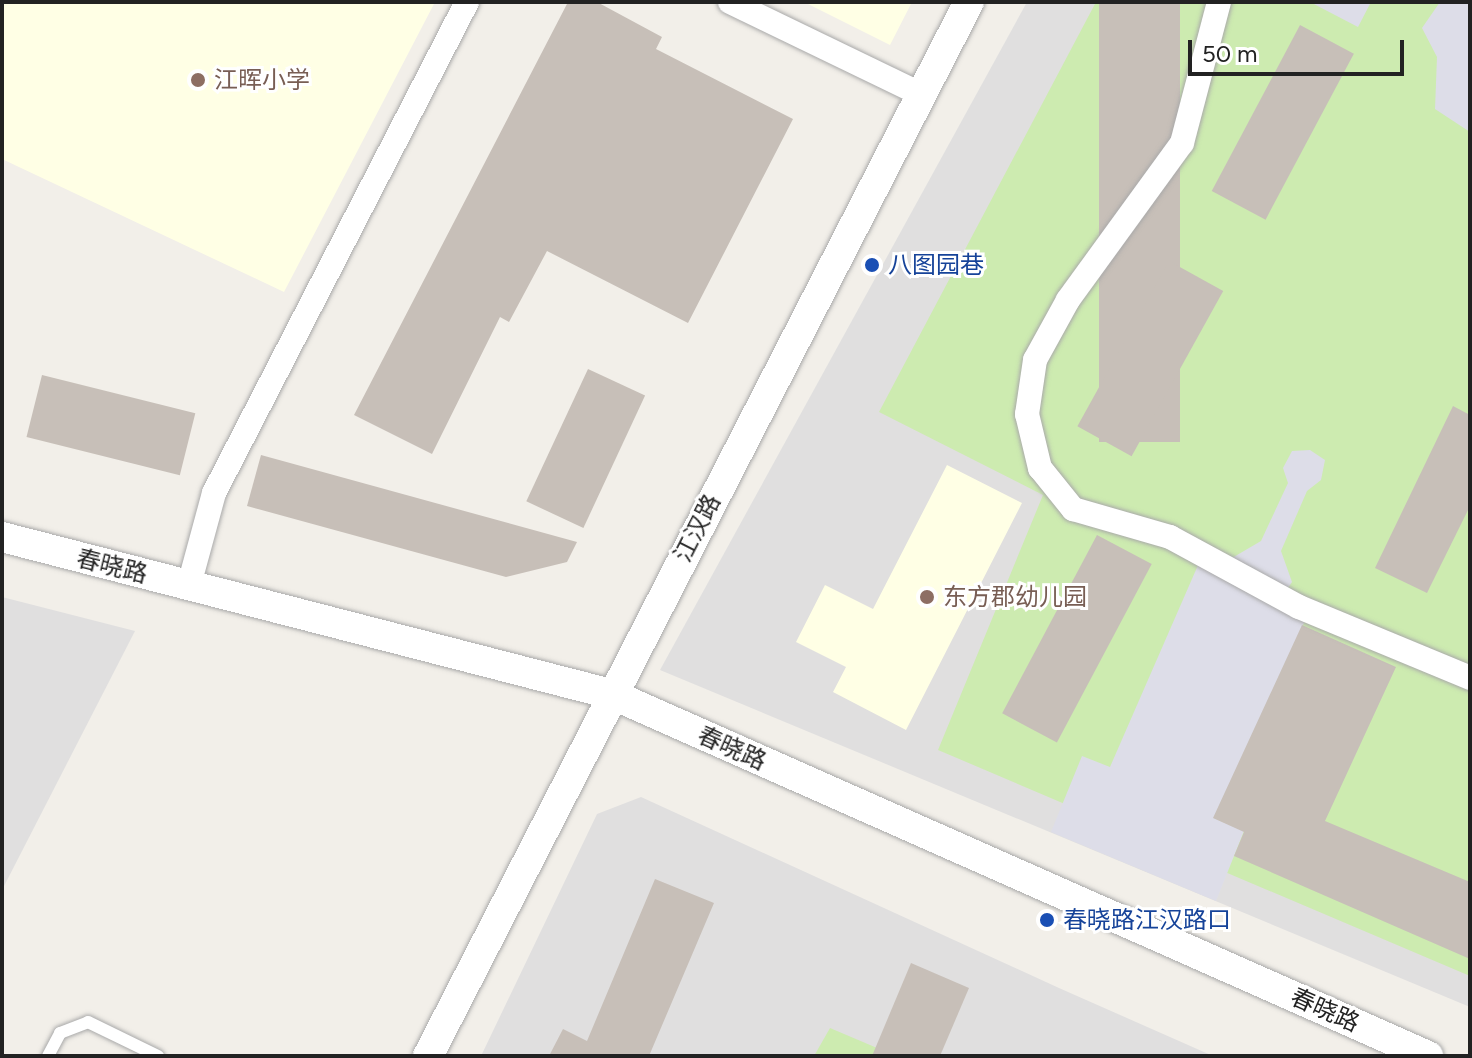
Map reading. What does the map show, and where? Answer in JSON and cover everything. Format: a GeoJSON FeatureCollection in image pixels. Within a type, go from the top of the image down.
{"type":"FeatureCollection","features":[{"type":"Feature","properties":{"kind":"street"},"geometry":{"type":"LineString","coordinates":[[189,585],[214,493],[467,2]]}},
{"type":"Feature","properties":{"kind":"street"},"geometry":{"type":"LineString","coordinates":[[730,2],[920,94]]}},
{"type":"Feature","properties":{"kind":"street","name":"江汉路"},"geometry":{"type":"LineString","coordinates":[[428,1056],[611,694],[969,2]]}},
{"type":"Feature","properties":{"kind":"street"},"geometry":{"type":"LineString","coordinates":[[1219,2],[1182,143],[1068,300],[1035,360],[1027,414],[1040,468],[1073,509],[1170,537],[1299,607],[1470,678]]}},
{"type":"Feature","properties":{"kind":"street","name":"春晓路"},"geometry":{"type":"LineString","coordinates":[[2,537],[611,694],[1428,1056]]}},
{"type":"Feature","properties":{"kind":"lane"},"geometry":{"type":"LineString","coordinates":[[48,1056],[60,1033],[88,1022],[158,1056]]}},
{"type":"Feature","properties":{"kind":"shaded area","name":"江晖小学"},"geometry":{"type":"Polygon","coordinates":[[[2,2],[435,2],[284,292],[2,159],[2,2]]]}},
{"type":"Feature","properties":{"kind":"shaded area"},"geometry":{"type":"Polygon","coordinates":[[[804,2],[912,2],[890,45],[804,2]]]}},
{"type":"Feature","properties":{"kind":"shaded area"},"geometry":{"type":"Polygon","coordinates":[[[1027,2],[1470,2],[1470,1007],[660,670],[1027,2]]]}},
{"type":"Feature","properties":{"kind":"shaded area"},"geometry":{"type":"Polygon","coordinates":[[[1310,2],[1371,2],[1358,27],[1310,2]]]}},
{"type":"Feature","properties":{"kind":"shaded area"},"geometry":{"type":"Polygon","coordinates":[[[1440,2],[1470,2],[1470,132],[1435,109],[1437,57],[1422,28],[1440,2]]]}},
{"type":"Feature","properties":{"kind":"shaded area"},"geometry":{"type":"Polygon","coordinates":[[[1310,450],[1325,460],[1321,480],[1307,491],[1281,551],[1292,582],[1281,598],[1309,612],[1214,818],[1244,831],[1216,901],[1051,832],[1082,756],[1110,767],[1202,556],[1232,558],[1261,541],[1288,483],[1283,468],[1292,451],[1310,450]]]}},
{"type":"Feature","properties":{"kind":"shaded area","name":"东方郡幼儿园"},"geometry":{"type":"Polygon","coordinates":[[[947,465],[1022,503],[906,730],[833,692],[846,667],[796,642],[825,585],[873,609],[947,465]]]}},
{"type":"Feature","properties":{"kind":"shaded area"},"geometry":{"type":"Polygon","coordinates":[[[2,597],[135,631],[2,890],[2,597]]]}},
{"type":"Feature","properties":{"kind":"shaded area"},"geometry":{"type":"Polygon","coordinates":[[[641,797],[1213,1056],[481,1056],[597,814],[641,797]]]}},
{"type":"Feature","properties":{"kind":"green space"},"geometry":{"type":"Polygon","coordinates":[[[1096,2],[1470,2],[1470,976],[938,750],[1043,495],[879,412],[1096,2]]]}},
{"type":"Feature","properties":{"kind":"green space"},"geometry":{"type":"Polygon","coordinates":[[[830,1028],[896,1056],[814,1056],[830,1028]]]}},
{"type":"Feature","properties":{"kind":"building"},"geometry":{"type":"Polygon","coordinates":[[[568,2],[597,2],[662,37],[656,49],[793,119],[688,323],[547,251],[509,322],[500,317],[432,454],[354,415],[568,2]]]}},
{"type":"Feature","properties":{"kind":"building"},"geometry":{"type":"Polygon","coordinates":[[[1099,2],[1180,2],[1180,442],[1099,442],[1099,2]]]}},
{"type":"Feature","properties":{"kind":"building"},"geometry":{"type":"Polygon","coordinates":[[[1300,25],[1354,54],[1266,220],[1212,191],[1300,25]]]}},
{"type":"Feature","properties":{"kind":"building"},"geometry":{"type":"Polygon","coordinates":[[[1169,261],[1223,291],[1132,456],[1077,426],[1169,261]]]}},
{"type":"Feature","properties":{"kind":"building"},"geometry":{"type":"Polygon","coordinates":[[[588,369],[645,396],[583,528],[526,501],[588,369]]]}},
{"type":"Feature","properties":{"kind":"building"},"geometry":{"type":"Polygon","coordinates":[[[42,375],[195,413],[180,475],[27,437],[42,375]]]}},
{"type":"Feature","properties":{"kind":"building"},"geometry":{"type":"Polygon","coordinates":[[[1453,406],[1470,415],[1470,506],[1427,593],[1375,568],[1453,406]]]}},
{"type":"Feature","properties":{"kind":"building"},"geometry":{"type":"Polygon","coordinates":[[[261,455],[577,542],[567,562],[506,577],[247,506],[261,455]]]}},
{"type":"Feature","properties":{"kind":"building"},"geometry":{"type":"Polygon","coordinates":[[[1097,535],[1152,564],[1057,742],[1002,713],[1097,535]]]}},
{"type":"Feature","properties":{"kind":"building"},"geometry":{"type":"Polygon","coordinates":[[[1302,625],[1396,667],[1325,821],[1470,882],[1470,959],[1234,856],[1244,832],[1213,818],[1302,625]]]}},
{"type":"Feature","properties":{"kind":"building"},"geometry":{"type":"Polygon","coordinates":[[[655,879],[714,903],[649,1056],[549,1056],[563,1029],[587,1041],[655,879]]]}},
{"type":"Feature","properties":{"kind":"building"},"geometry":{"type":"Polygon","coordinates":[[[911,963],[969,988],[940,1056],[872,1056],[911,963]]]}},
{"type":"Feature","properties":{"kind":"place","name":"江晖小学"},"geometry":{"type":"Point","coordinates":[198,80]}},
{"type":"Feature","properties":{"kind":"place","name":"八图园巷"},"geometry":{"type":"Point","coordinates":[872,265]}},
{"type":"Feature","properties":{"kind":"place","name":"东方郡幼儿园"},"geometry":{"type":"Point","coordinates":[927,597]}},
{"type":"Feature","properties":{"kind":"place","name":"春晓路江汉路口"},"geometry":{"type":"Point","coordinates":[1047,920]}}]}
